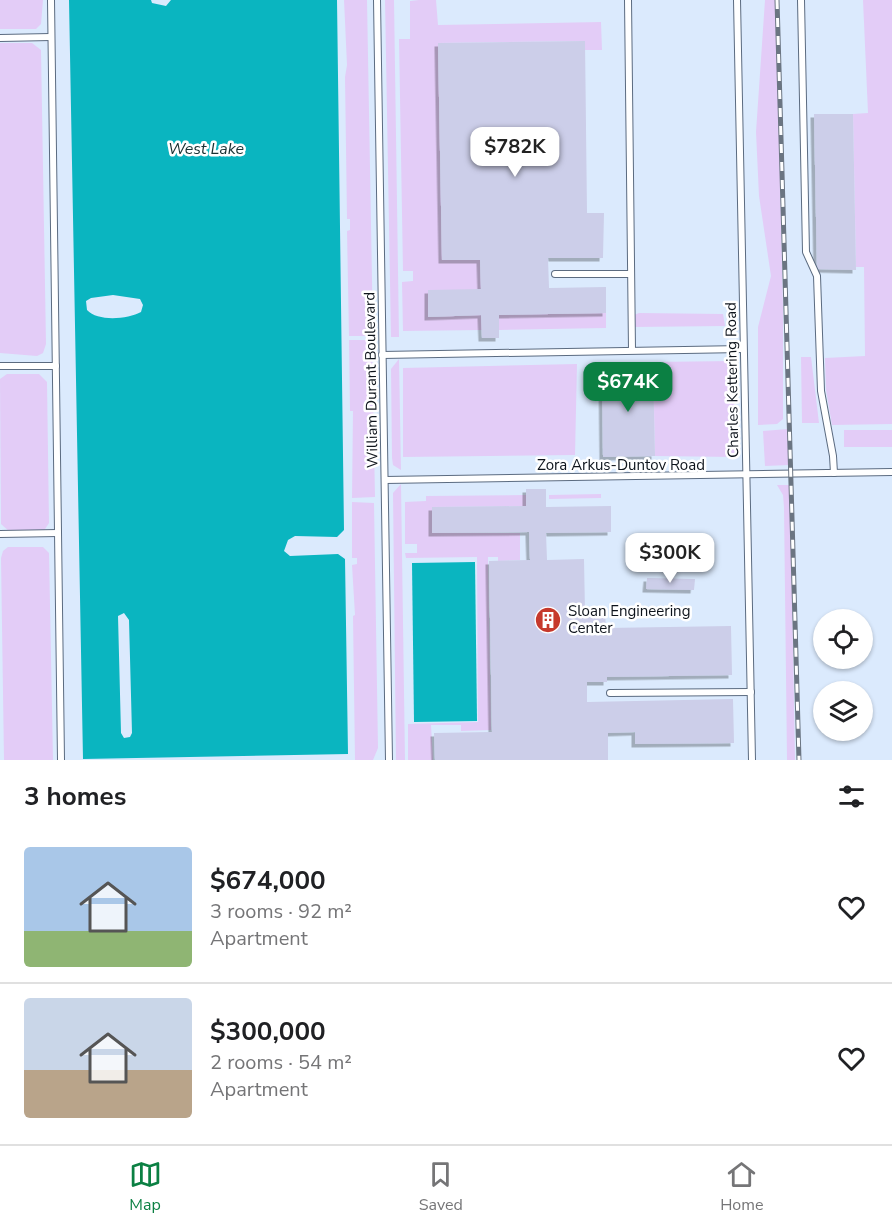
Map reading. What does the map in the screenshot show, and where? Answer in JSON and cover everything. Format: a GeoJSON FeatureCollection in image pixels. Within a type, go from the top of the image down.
{"type":"FeatureCollection","features":[{"type":"Feature","properties":{"kind":"lane"},"geometry":{"type":"LineString","coordinates":[[51,0],[62,760]]}},
{"type":"Feature","properties":{"kind":"lane","name":"William Durant Boulevard"},"geometry":{"type":"LineString","coordinates":[[377,0],[389,760]]}},
{"type":"Feature","properties":{"kind":"lane"},"geometry":{"type":"LineString","coordinates":[[628,0],[632,351]]}},
{"type":"Feature","properties":{"kind":"lane","name":"Charles Kettering Road"},"geometry":{"type":"LineString","coordinates":[[737,0],[752,760]]}},
{"type":"Feature","properties":{"kind":"lane"},"geometry":{"type":"LineString","coordinates":[[801,0],[806,252],[817,276],[821,391],[834,473]]}},
{"type":"Feature","properties":{"kind":"lane"},"geometry":{"type":"LineString","coordinates":[[0,38],[51,38]]}},
{"type":"Feature","properties":{"kind":"lane"},"geometry":{"type":"LineString","coordinates":[[555,274],[630,274]]}},
{"type":"Feature","properties":{"kind":"lane"},"geometry":{"type":"LineString","coordinates":[[382,355],[743,349]]}},
{"type":"Feature","properties":{"kind":"lane"},"geometry":{"type":"LineString","coordinates":[[0,366],[56,366]]}},
{"type":"Feature","properties":{"kind":"lane","name":"Zora Arkus-Duntov Road"},"geometry":{"type":"LineString","coordinates":[[385,480],[745,477],[892,472]]}},
{"type":"Feature","properties":{"kind":"lane"},"geometry":{"type":"LineString","coordinates":[[0,534],[58,533]]}},
{"type":"Feature","properties":{"kind":"lane"},"geometry":{"type":"LineString","coordinates":[[610,693],[751,692]]}},
{"type":"Feature","properties":{"kind":"shaded area"},"geometry":{"type":"Polygon","coordinates":[[[0,0],[43,0],[41,24],[36,29],[0,29],[0,0]]]}},
{"type":"Feature","properties":{"kind":"shaded area"},"geometry":{"type":"Polygon","coordinates":[[[344,0],[367,0],[373,336],[349,336],[347,231],[350,230],[350,219],[347,219],[345,77],[347,65],[344,0]]]}},
{"type":"Feature","properties":{"kind":"shaded area"},"geometry":{"type":"Polygon","coordinates":[[[385,0],[394,0],[399,337],[391,337],[385,0]]]}},
{"type":"Feature","properties":{"kind":"shaded area"},"geometry":{"type":"Polygon","coordinates":[[[436,0],[438,25],[601,22],[602,50],[585,50],[584,41],[438,43],[442,260],[480,260],[481,289],[429,317],[481,315],[482,330],[403,331],[402,282],[413,281],[413,271],[403,271],[399,39],[410,39],[410,1],[436,0]]]}},
{"type":"Feature","properties":{"kind":"shaded area"},"geometry":{"type":"Polygon","coordinates":[[[765,0],[776,0],[783,309],[783,419],[777,424],[758,425],[758,327],[771,276],[759,196],[756,132],[765,0]]]}},
{"type":"Feature","properties":{"kind":"shaded area"},"geometry":{"type":"Polygon","coordinates":[[[863,0],[892,0],[892,424],[832,425],[826,390],[825,358],[865,356],[864,267],[856,267],[853,114],[868,113],[863,0]]]}},
{"type":"Feature","properties":{"kind":"shaded area"},"geometry":{"type":"Polygon","coordinates":[[[0,43],[32,43],[41,50],[46,344],[43,353],[37,356],[0,353],[0,43]]]}},
{"type":"Feature","properties":{"kind":"shaded area"},"geometry":{"type":"Polygon","coordinates":[[[606,313],[606,328],[499,330],[499,315],[606,313]]]}},
{"type":"Feature","properties":{"kind":"shaded area"},"geometry":{"type":"Polygon","coordinates":[[[639,313],[723,314],[725,326],[634,327],[634,315],[639,313]]]}},
{"type":"Feature","properties":{"kind":"shaded area"},"geometry":{"type":"Polygon","coordinates":[[[349,340],[372,340],[375,497],[352,498],[353,411],[350,411],[349,340]]]}},
{"type":"Feature","properties":{"kind":"shaded area"},"geometry":{"type":"Polygon","coordinates":[[[801,357],[811,357],[819,423],[802,423],[801,357]]]}},
{"type":"Feature","properties":{"kind":"shaded area"},"geometry":{"type":"Polygon","coordinates":[[[399,359],[401,470],[393,465],[392,458],[391,369],[399,359]]]}},
{"type":"Feature","properties":{"kind":"shaded area"},"geometry":{"type":"Polygon","coordinates":[[[734,361],[735,457],[655,456],[653,362],[734,361]]]}},
{"type":"Feature","properties":{"kind":"shaded area"},"geometry":{"type":"Polygon","coordinates":[[[577,364],[575,455],[403,457],[403,368],[577,364]]]}},
{"type":"Feature","properties":{"kind":"shaded area"},"geometry":{"type":"Polygon","coordinates":[[[7,374],[39,374],[47,382],[49,523],[43,532],[10,532],[1,524],[0,379],[7,374]]]}},
{"type":"Feature","properties":{"kind":"shaded area"},"geometry":{"type":"Polygon","coordinates":[[[788,429],[789,465],[765,466],[763,431],[788,429]]]}},
{"type":"Feature","properties":{"kind":"shaded area"},"geometry":{"type":"Polygon","coordinates":[[[844,430],[892,430],[892,447],[844,447],[844,430]]]}},
{"type":"Feature","properties":{"kind":"shaded area"},"geometry":{"type":"Polygon","coordinates":[[[401,484],[405,760],[396,760],[393,493],[401,484]]]}},
{"type":"Feature","properties":{"kind":"shaded area"},"geometry":{"type":"Polygon","coordinates":[[[777,485],[790,485],[795,760],[787,760],[784,507],[783,495],[777,485]]]}},
{"type":"Feature","properties":{"kind":"shaded area"},"geometry":{"type":"Polygon","coordinates":[[[601,494],[601,498],[549,499],[549,495],[601,494]]]}},
{"type":"Feature","properties":{"kind":"shaded area"},"geometry":{"type":"Polygon","coordinates":[[[526,495],[526,506],[432,507],[432,533],[520,533],[520,560],[498,561],[498,557],[488,557],[491,730],[461,731],[461,725],[431,725],[433,760],[408,760],[408,724],[478,722],[477,557],[406,558],[405,553],[417,553],[417,544],[405,544],[405,502],[426,501],[426,496],[526,495]]]}},
{"type":"Feature","properties":{"kind":"shaded area"},"geometry":{"type":"Polygon","coordinates":[[[352,502],[374,503],[378,748],[373,760],[355,760],[353,616],[355,615],[352,565],[357,564],[357,558],[352,558],[352,502]]]}},
{"type":"Feature","properties":{"kind":"shaded area"},"geometry":{"type":"Polygon","coordinates":[[[8,547],[43,547],[49,553],[53,760],[4,760],[1,558],[3,551],[8,547]]]}},
{"type":"Feature","properties":{"kind":"water","name":"West Lake"},"geometry":{"type":"Polygon","coordinates":[[[69,0],[151,0],[152,3],[166,6],[171,0],[337,0],[344,530],[337,537],[295,536],[288,540],[284,551],[290,556],[338,554],[345,559],[348,754],[83,759],[69,0]],[[113,295],[91,298],[86,301],[87,310],[105,318],[129,316],[141,312],[143,305],[140,299],[113,295]],[[124,613],[118,616],[121,733],[124,738],[130,737],[132,733],[129,620],[124,613]]]}},
{"type":"Feature","properties":{"kind":"water"},"geometry":{"type":"Polygon","coordinates":[[[475,562],[477,721],[414,722],[412,563],[475,562]]]}},
{"type":"Feature","properties":{"kind":"building"},"geometry":{"type":"Polygon","coordinates":[[[585,41],[587,213],[604,213],[603,258],[548,258],[549,288],[606,287],[606,313],[499,315],[499,338],[482,338],[481,315],[428,317],[428,290],[481,289],[480,260],[442,260],[438,43],[585,41]]]}},
{"type":"Feature","properties":{"kind":"building"},"geometry":{"type":"Polygon","coordinates":[[[814,114],[853,114],[856,270],[817,269],[814,114]]]}},
{"type":"Feature","properties":{"kind":"building"},"geometry":{"type":"Polygon","coordinates":[[[653,369],[655,456],[603,457],[602,370],[653,369]]]}},
{"type":"Feature","properties":{"kind":"building","name":"Sloan Engineering Center"},"geometry":{"type":"Polygon","coordinates":[[[526,489],[546,489],[546,507],[611,506],[611,532],[546,533],[547,560],[584,559],[585,613],[605,613],[606,628],[731,626],[732,675],[607,677],[607,682],[587,682],[587,702],[733,699],[734,743],[635,744],[635,732],[608,733],[608,760],[435,760],[434,733],[492,732],[489,561],[530,560],[529,532],[432,533],[432,507],[526,506],[526,489]]]}},
{"type":"Feature","properties":{"kind":"building"},"geometry":{"type":"Polygon","coordinates":[[[647,578],[695,579],[694,590],[646,589],[647,578]]]}},
{"type":"Feature","properties":{"kind":"railway"},"geometry":{"type":"LineString","coordinates":[[777,0],[799,760]]}},
{"type":"Feature","properties":{"kind":"place","name":"Sloan Engineering Center"},"geometry":{"type":"Point","coordinates":[548,620]}}]}
